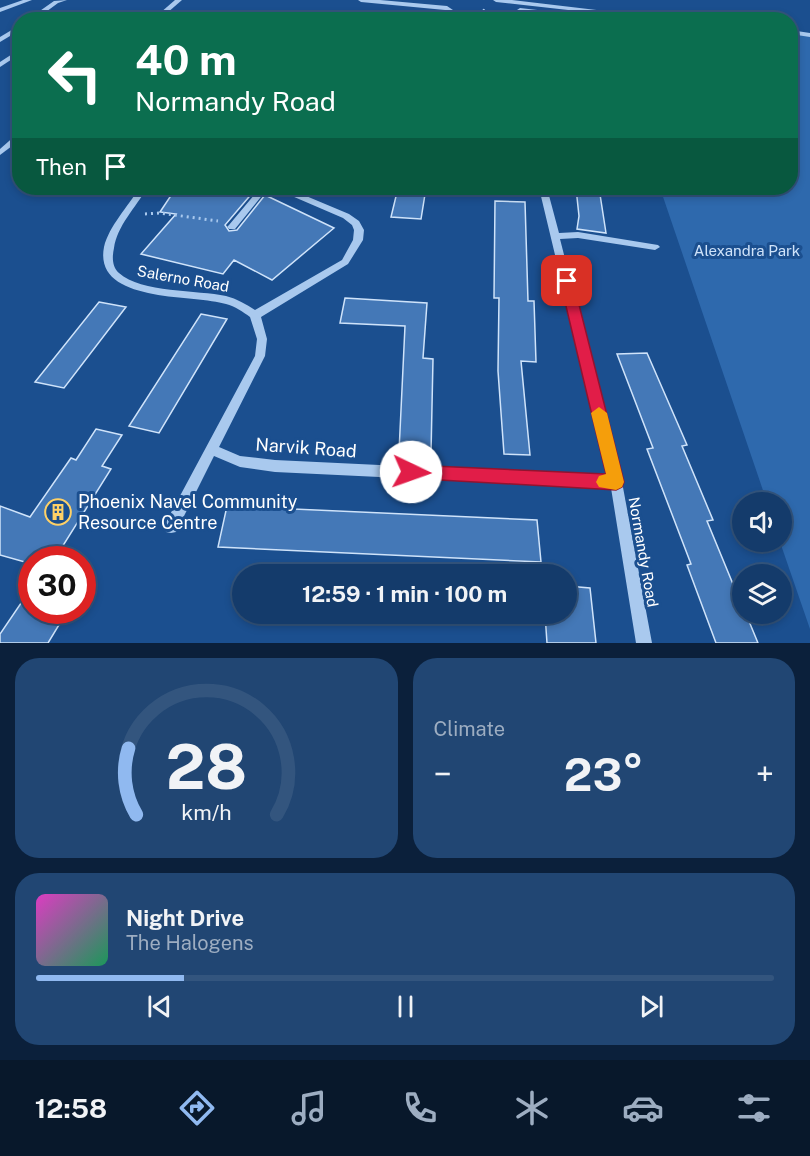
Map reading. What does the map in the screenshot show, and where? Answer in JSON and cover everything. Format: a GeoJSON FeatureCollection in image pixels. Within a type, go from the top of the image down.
{"type":"FeatureCollection","features":[{"type":"Feature","properties":{"kind":"street"},"geometry":{"type":"LineString","coordinates":[[0,10],[29,0]]}},
{"type":"Feature","properties":{"kind":"street"},"geometry":{"type":"LineString","coordinates":[[42,12],[56,2],[64,0]]}},
{"type":"Feature","properties":{"kind":"street"},"geometry":{"type":"LineString","coordinates":[[165,12],[179,0]]}},
{"type":"Feature","properties":{"kind":"street"},"geometry":{"type":"LineString","coordinates":[[361,0],[447,8],[453,12]]}},
{"type":"Feature","properties":{"kind":"street"},"geometry":{"type":"LineString","coordinates":[[490,0],[503,8],[538,12]]}},
{"type":"Feature","properties":{"kind":"street"},"geometry":{"type":"LineString","coordinates":[[496,0],[605,12]]}},
{"type":"Feature","properties":{"kind":"street"},"geometry":{"type":"LineString","coordinates":[[0,153],[12,143]]}},
{"type":"Feature","properties":{"kind":"street","name":"Salerno Road"},"geometry":{"type":"LineString","coordinates":[[139,195],[108,249],[108,261],[114,274],[137,288],[228,300],[255,315]]}},
{"type":"Feature","properties":{"kind":"street"},"geometry":{"type":"LineString","coordinates":[[232,227],[258,195]]}},
{"type":"Feature","properties":{"kind":"street"},"geometry":{"type":"LineString","coordinates":[[171,527],[260,356],[262,339],[255,315],[345,262],[358,240],[359,230],[356,223],[346,216],[297,195]]}},
{"type":"Feature","properties":{"kind":"street","name":"Normandy Road"},"geometry":{"type":"LineString","coordinates":[[545,195],[616,482],[644,643]]}},
{"type":"Feature","properties":{"kind":"street"},"geometry":{"type":"LineString","coordinates":[[556,236],[578,235],[655,247]]}},
{"type":"Feature","properties":{"kind":"street","name":"Narvik Road"},"geometry":{"type":"LineString","coordinates":[[212,450],[240,460],[275,466],[616,482]]}},
{"type":"Feature","properties":{"kind":"path"},"geometry":{"type":"LineString","coordinates":[[129,213],[152,215],[160,213],[213,219],[232,227]]}},
{"type":"Feature","properties":{"kind":"green space","name":"Alexandra Park"},"geometry":{"type":"Polygon","coordinates":[[[798,35],[810,36],[810,629],[792,577],[792,564],[788,564],[783,552],[792,552],[792,492],[764,492],[662,195],[798,195],[798,35]]]}},
{"type":"Feature","properties":{"kind":"building"},"geometry":{"type":"Polygon","coordinates":[[[171,195],[251,195],[225,225],[229,231],[237,230],[265,195],[334,228],[272,280],[234,260],[223,274],[141,254],[176,214],[160,212],[171,195]]]}},
{"type":"Feature","properties":{"kind":"building"},"geometry":{"type":"Polygon","coordinates":[[[396,195],[425,195],[421,219],[391,217],[396,195]]]}},
{"type":"Feature","properties":{"kind":"building"},"geometry":{"type":"Polygon","coordinates":[[[577,195],[600,195],[606,233],[577,229],[579,216],[577,195]]]}},
{"type":"Feature","properties":{"kind":"building"},"geometry":{"type":"Polygon","coordinates":[[[495,201],[525,202],[528,301],[534,301],[536,362],[521,361],[530,455],[504,454],[498,371],[499,298],[494,298],[495,201]]]}},
{"type":"Feature","properties":{"kind":"building"},"geometry":{"type":"Polygon","coordinates":[[[345,298],[427,303],[423,358],[433,359],[431,453],[399,452],[405,326],[340,323],[345,298]]]}},
{"type":"Feature","properties":{"kind":"building"},"geometry":{"type":"Polygon","coordinates":[[[99,302],[126,307],[64,388],[35,382],[99,302]]]}},
{"type":"Feature","properties":{"kind":"building"},"geometry":{"type":"Polygon","coordinates":[[[201,314],[227,319],[159,433],[129,426],[201,314]]]}},
{"type":"Feature","properties":{"kind":"building"},"geometry":{"type":"Polygon","coordinates":[[[647,353],[687,445],[682,446],[713,520],[707,521],[732,582],[732,624],[750,624],[758,643],[716,643],[687,565],[691,564],[647,449],[653,448],[617,354],[647,353]]]}},
{"type":"Feature","properties":{"kind":"building","name":"Phoenix Navel Community Resource Centre"},"geometry":{"type":"Polygon","coordinates":[[[96,429],[122,435],[102,466],[111,469],[63,546],[18,546],[18,560],[0,555],[0,506],[30,517],[71,458],[76,460],[96,429]]]}},
{"type":"Feature","properties":{"kind":"building"},"geometry":{"type":"Polygon","coordinates":[[[227,506],[537,520],[541,562],[218,547],[227,506]]]}},
{"type":"Feature","properties":{"kind":"building"},"geometry":{"type":"Polygon","coordinates":[[[577,587],[590,588],[596,643],[547,643],[546,624],[577,624],[577,587]]]}},
{"type":"Feature","properties":{"kind":"building"},"geometry":{"type":"Polygon","coordinates":[[[18,608],[18,624],[60,624],[48,643],[0,643],[0,634],[18,608]]]}},
{"type":"Feature","properties":{"kind":"slow traffic"},"geometry":{"type":"LineString","coordinates":[[599,413],[616,482],[604,482]]}},
{"type":"Feature","properties":{"kind":"place","name":"Phoenix Navel Community Resource Centre"},"geometry":{"type":"Point","coordinates":[58,512]}},
{"type":"Feature","properties":{"kind":"route"},"geometry":{"type":"LineString","coordinates":[[411,472],[616,482],[567,281]]}}]}
